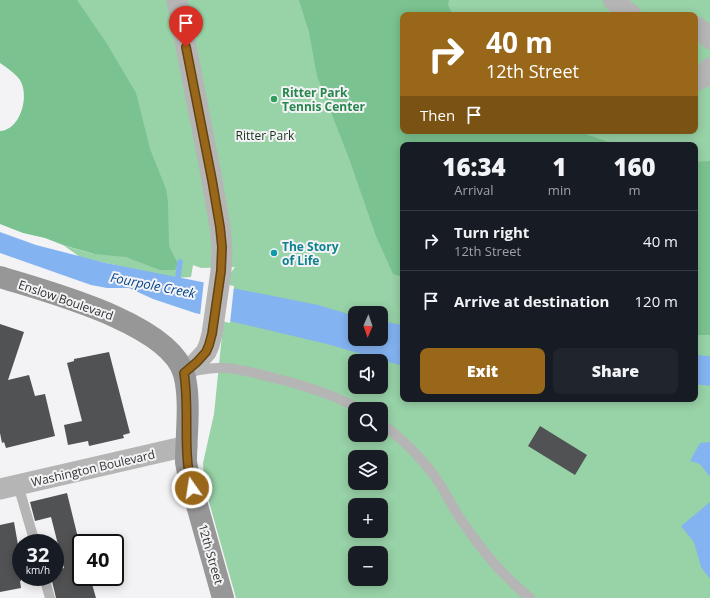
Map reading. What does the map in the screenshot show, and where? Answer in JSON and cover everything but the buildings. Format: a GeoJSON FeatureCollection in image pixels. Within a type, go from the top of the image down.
{"type":"FeatureCollection","features":[{"type":"Feature","properties":{"kind":"street"},"geometry":{"type":"LineString","coordinates":[[177,0],[220,227],[222,247],[221,271],[212,334],[206,352],[184,373]]}},
{"type":"Feature","properties":{"kind":"street"},"geometry":{"type":"LineString","coordinates":[[613,0],[627,12]]}},
{"type":"Feature","properties":{"kind":"street"},"geometry":{"type":"LineString","coordinates":[[698,28],[710,39]]}},
{"type":"Feature","properties":{"kind":"street"},"geometry":{"type":"LineString","coordinates":[[698,80],[702,78],[710,68]]}},
{"type":"Feature","properties":{"kind":"street","name":"Enslow Boulevard"},"geometry":{"type":"LineString","coordinates":[[0,277],[87,304],[125,321],[153,338],[168,350],[178,361],[184,373]]}},
{"type":"Feature","properties":{"kind":"street","name":"12th Street"},"geometry":{"type":"LineString","coordinates":[[184,373],[187,404],[186,462],[188,474],[223,598]]}},
{"type":"Feature","properties":{"kind":"street","name":"Washington Boulevard"},"geometry":{"type":"LineString","coordinates":[[9,487],[187,446]]}},
{"type":"Feature","properties":{"kind":"lane"},"geometry":{"type":"LineString","coordinates":[[184,373],[211,368],[225,368],[255,373],[298,384],[328,394],[348,404]]}},
{"type":"Feature","properties":{"kind":"lane"},"geometry":{"type":"LineString","coordinates":[[388,429],[418,455],[434,474],[462,521],[489,557],[509,580],[530,598]]}},
{"type":"Feature","properties":{"kind":"lane"},"geometry":{"type":"LineString","coordinates":[[9,487],[31,534]]}},
{"type":"Feature","properties":{"kind":"lane"},"geometry":{"type":"LineString","coordinates":[[47,586],[50,598]]}},
{"type":"Feature","properties":{"kind":"green space"},"geometry":{"type":"Polygon","coordinates":[[[0,0],[77,0],[107,44],[136,93],[150,149],[166,189],[168,202],[169,246],[178,264],[175,270],[160,270],[126,257],[94,254],[45,238],[23,233],[0,224],[0,131],[13,125],[18,119],[24,96],[21,82],[18,77],[0,63],[0,0]]]}},
{"type":"Feature","properties":{"kind":"green space","name":"Ritter Park"},"geometry":{"type":"Polygon","coordinates":[[[25,0],[710,0],[710,598],[236,598],[204,484],[203,463],[214,414],[230,274],[235,267],[201,268],[193,265],[191,277],[175,278],[80,257],[63,245],[93,254],[25,0]]]}},
{"type":"Feature","properties":{"kind":"green space"},"geometry":{"type":"Polygon","coordinates":[[[299,0],[449,0],[448,5],[452,12],[400,12],[400,134],[586,134],[608,142],[400,142],[400,276],[393,274],[376,236],[350,161],[317,76],[309,32],[299,0]]]}},
{"type":"Feature","properties":{"kind":"green space"},"geometry":{"type":"Polygon","coordinates":[[[710,161],[710,335],[698,335],[698,162],[710,161]]]}},
{"type":"Feature","properties":{"kind":"water","name":"Fourpole Creek"},"geometry":{"type":"Polygon","coordinates":[[[0,232],[36,245],[106,263],[318,305],[348,314],[348,346],[388,346],[388,322],[400,324],[400,365],[388,362],[388,354],[362,354],[327,344],[195,313],[153,299],[129,288],[107,288],[91,285],[0,253],[0,232]]]}},
{"type":"Feature","properties":{"kind":"water"},"geometry":{"type":"Polygon","coordinates":[[[698,355],[710,356],[710,386],[698,384],[698,355]]]}},
{"type":"Feature","properties":{"kind":"water"},"geometry":{"type":"Polygon","coordinates":[[[710,442],[710,477],[700,464],[690,461],[700,443],[710,442]]]}},
{"type":"Feature","properties":{"kind":"water"},"geometry":{"type":"Polygon","coordinates":[[[710,502],[710,579],[701,567],[694,542],[681,526],[710,502]]]}},
{"type":"Feature","properties":{"kind":"pier"},"geometry":{"type":"Polygon","coordinates":[[[204,280],[234,286],[230,323],[200,316],[204,280]]]}},
{"type":"Feature","properties":{"kind":"waterway","name":"Fourpole Creek"},"geometry":{"type":"LineString","coordinates":[[177,284],[180,262]]}},
{"type":"Feature","properties":{"kind":"place","name":"Ritter Park Tennis Center"},"geometry":{"type":"Point","coordinates":[274,99]}},
{"type":"Feature","properties":{"kind":"place","name":"The Story of Life"},"geometry":{"type":"Point","coordinates":[274,253]}},
{"type":"Feature","properties":{"kind":"route"},"geometry":{"type":"LineString","coordinates":[[186,47],[212,180],[222,247],[221,271],[212,334],[209,345],[206,352],[184,373],[187,404],[186,462],[192,488]]}}]}
